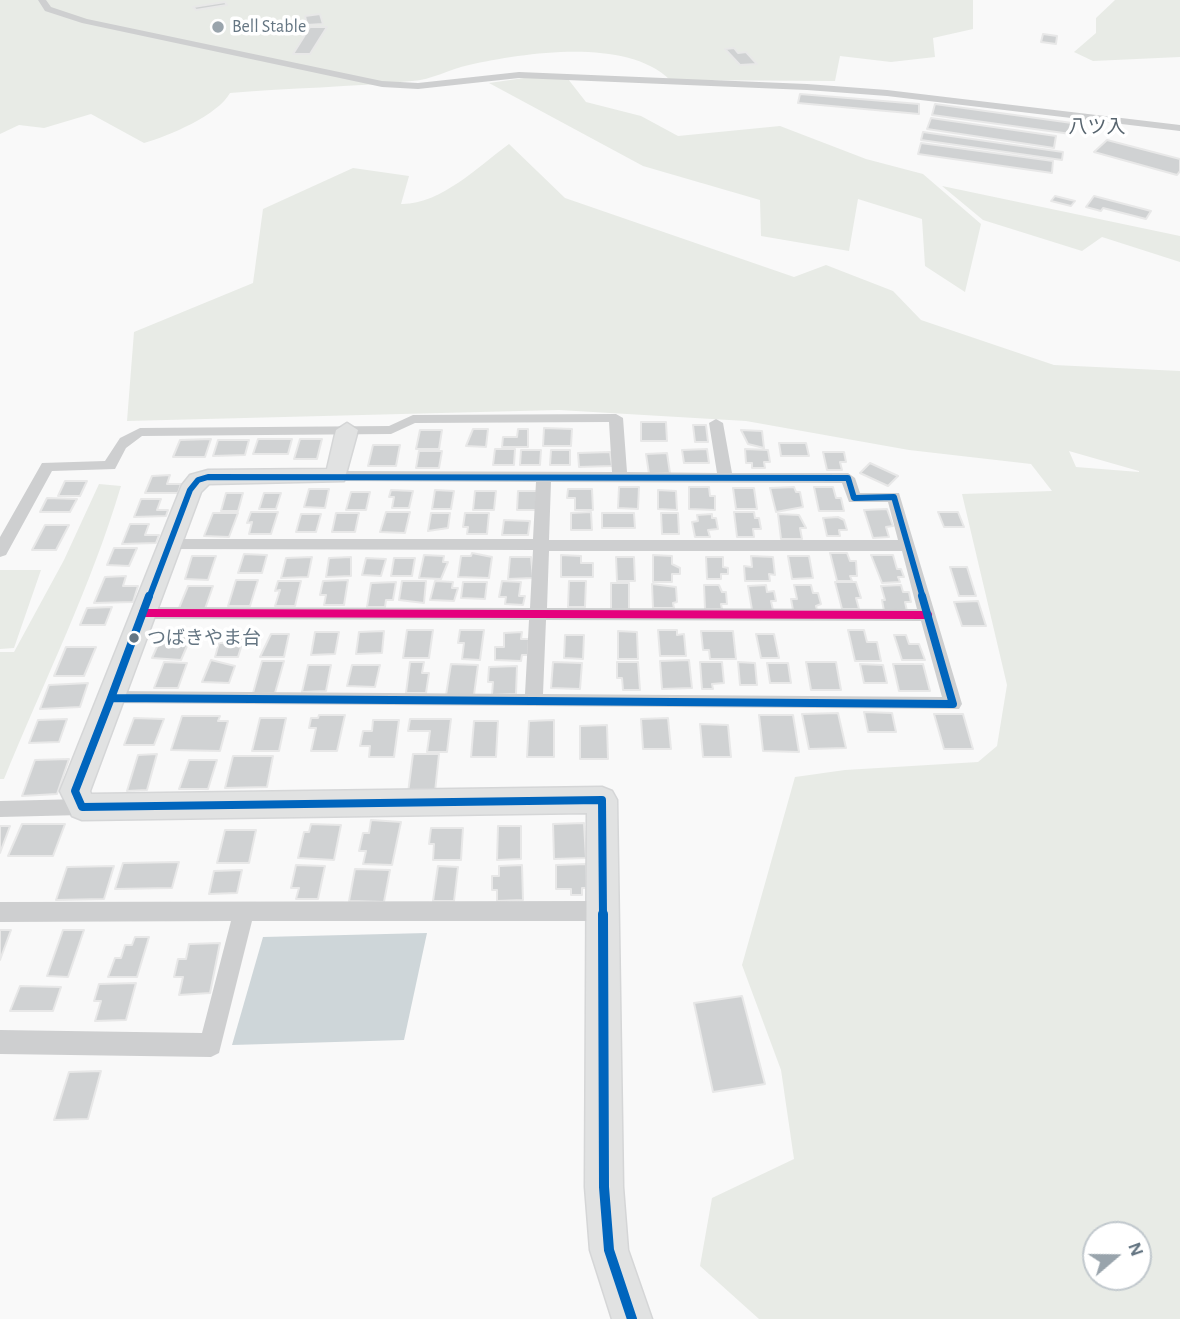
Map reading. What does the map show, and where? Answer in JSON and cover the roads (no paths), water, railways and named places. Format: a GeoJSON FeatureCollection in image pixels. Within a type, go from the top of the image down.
{"type":"FeatureCollection","features":[{"type":"Feature","properties":{"kind":"street"},"geometry":{"type":"LineString","coordinates":[[42,0],[48,9],[85,21],[382,85],[418,86],[519,75],[837,89],[1180,128]]}},
{"type":"Feature","properties":{"kind":"street"},"geometry":{"type":"LineString","coordinates":[[0,551],[47,466],[110,466],[121,443],[127,437],[140,432],[391,430],[413,419],[616,418],[620,478]]}},
{"type":"Feature","properties":{"kind":"street"},"geometry":{"type":"LineString","coordinates":[[716,423],[725,478]]}},
{"type":"Feature","properties":{"kind":"street"},"geometry":{"type":"LineString","coordinates":[[336,476],[347,430]]}},
{"type":"Feature","properties":{"kind":"street"},"geometry":{"type":"LineString","coordinates":[[82,807],[75,791],[109,698],[190,490],[198,480],[208,477],[848,478],[854,498],[894,497],[953,704],[109,698]]}},
{"type":"Feature","properties":{"kind":"street"},"geometry":{"type":"LineString","coordinates":[[534,701],[544,478]]}},
{"type":"Feature","properties":{"kind":"street"},"geometry":{"type":"LineString","coordinates":[[170,544],[908,546]]}},
{"type":"Feature","properties":{"kind":"street"},"geometry":{"type":"LineString","coordinates":[[143,613],[928,615]]}},
{"type":"Feature","properties":{"kind":"street"},"geometry":{"type":"LineString","coordinates":[[0,810],[602,800],[604,1186],[609,1250],[632,1319]]}},
{"type":"Feature","properties":{"kind":"street"},"geometry":{"type":"LineString","coordinates":[[0,912],[602,911]]}},
{"type":"Feature","properties":{"kind":"street"},"geometry":{"type":"LineString","coordinates":[[0,1042],[211,1045],[244,912]]}},
{"type":"Feature","properties":{"kind":"place","name":"Bell Stable"},"geometry":{"type":"Point","coordinates":[218,27]}},
{"type":"Feature","properties":{"kind":"place","name":"つばきやま台"},"geometry":{"type":"Point","coordinates":[134,638]}},
{"type":"Feature","properties":{"kind":"district","name":"八ツ入"},"geometry":{"type":"Point","coordinates":[1097,127]}}]}
